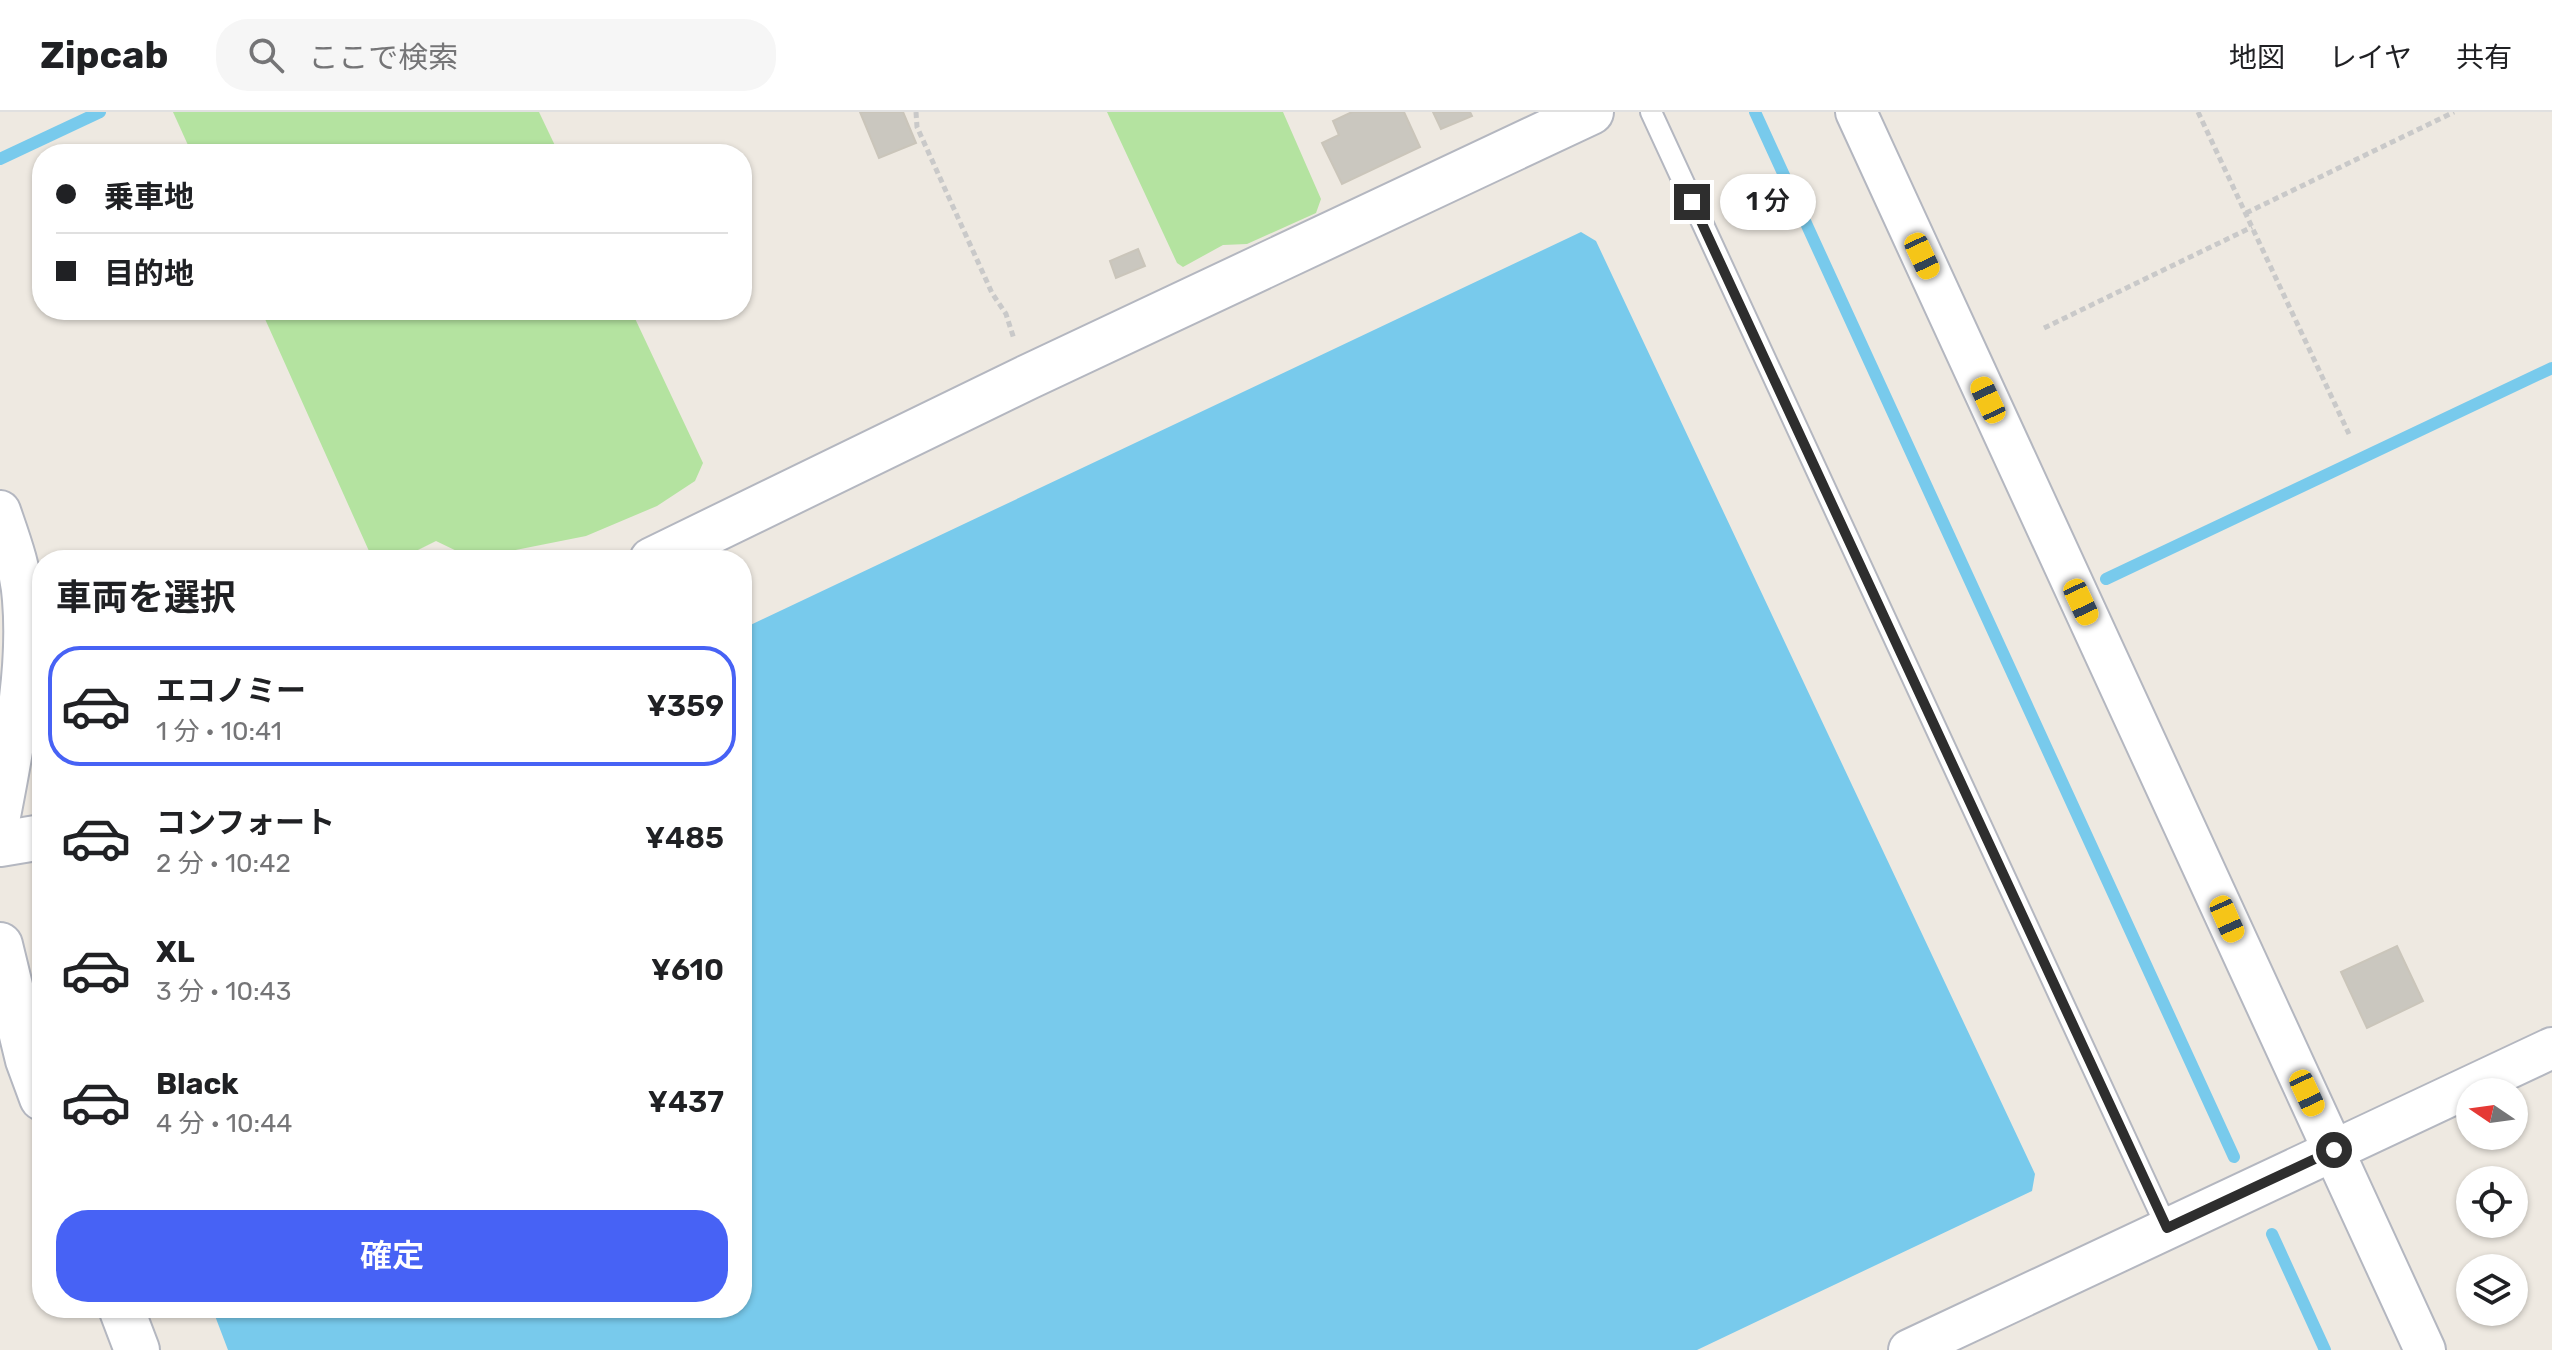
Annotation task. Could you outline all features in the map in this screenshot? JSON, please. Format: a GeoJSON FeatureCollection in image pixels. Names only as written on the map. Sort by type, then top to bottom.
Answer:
{"type":"FeatureCollection","features":[{"type":"Feature","properties":{"kind":"street"},"geometry":{"type":"LineString","coordinates":[[673,550],[1028,377],[1591,112]]}},
{"type":"Feature","properties":{"kind":"street"},"geometry":{"type":"LineString","coordinates":[[1856,112],[2425,1350]]}},
{"type":"Feature","properties":{"kind":"street"},"geometry":{"type":"LineString","coordinates":[[0,511],[17,562],[23,602],[19,689],[0,816]]}},
{"type":"Feature","properties":{"kind":"street"},"geometry":{"type":"LineString","coordinates":[[0,844],[32,839]]}},
{"type":"Feature","properties":{"kind":"street"},"geometry":{"type":"LineString","coordinates":[[0,945],[32,1071]]}},
{"type":"Feature","properties":{"kind":"street"},"geometry":{"type":"LineString","coordinates":[[1909,1350],[2552,1048]]}},
{"type":"Feature","properties":{"kind":"street"},"geometry":{"type":"LineString","coordinates":[[125,1318],[137,1350]]}},
{"type":"Feature","properties":{"kind":"lane"},"geometry":{"type":"LineString","coordinates":[[1651,112],[2167,1228]]}},
{"type":"Feature","properties":{"kind":"path"},"geometry":{"type":"LineString","coordinates":[[916,112],[917,127],[992,293],[1006,314],[1028,377]]}},
{"type":"Feature","properties":{"kind":"path"},"geometry":{"type":"LineString","coordinates":[[2198,112],[2349,434]]}},
{"type":"Feature","properties":{"kind":"path"},"geometry":{"type":"LineString","coordinates":[[2246,213],[2454,112]]}},
{"type":"Feature","properties":{"kind":"path"},"geometry":{"type":"LineString","coordinates":[[2044,328],[2252,227]]}},
{"type":"Feature","properties":{"kind":"green space"},"geometry":{"type":"Polygon","coordinates":[[[173,112],[539,112],[554,144],[187,144],[173,112]]]}},
{"type":"Feature","properties":{"kind":"green space"},"geometry":{"type":"Polygon","coordinates":[[[1107,112],[1283,112],[1321,199],[1316,213],[1247,244],[1223,245],[1183,267],[1177,263],[1107,112]]]}},
{"type":"Feature","properties":{"kind":"green space"},"geometry":{"type":"Polygon","coordinates":[[[265,320],[636,320],[703,463],[695,481],[657,506],[586,536],[515,550],[455,550],[436,541],[418,550],[369,550],[265,320]]]}},
{"type":"Feature","properties":{"kind":"water"},"geometry":{"type":"Polygon","coordinates":[[[1581,232],[1596,241],[2035,1174],[2032,1191],[1697,1350],[228,1350],[216,1318],[752,1318],[752,624],[1581,232]]]}},
{"type":"Feature","properties":{"kind":"building"},"geometry":{"type":"Polygon","coordinates":[[[860,112],[903,112],[916,143],[879,158],[860,112]]]}},
{"type":"Feature","properties":{"kind":"building"},"geometry":{"type":"Polygon","coordinates":[[[1352,112],[1404,112],[1420,147],[1342,184],[1322,143],[1339,135],[1333,121],[1352,112]]]}},
{"type":"Feature","properties":{"kind":"building"},"geometry":{"type":"Polygon","coordinates":[[[1433,112],[1470,112],[1472,116],[1441,129],[1433,112]]]}},
{"type":"Feature","properties":{"kind":"building"},"geometry":{"type":"Polygon","coordinates":[[[1138,249],[1145,266],[1116,278],[1110,261],[1138,249]]]}},
{"type":"Feature","properties":{"kind":"building"},"geometry":{"type":"Polygon","coordinates":[[[2397,946],[2423,1001],[2367,1028],[2341,972],[2397,946]]]}},
{"type":"Feature","properties":{"kind":"waterway"},"geometry":{"type":"LineString","coordinates":[[0,159],[100,112]]}},
{"type":"Feature","properties":{"kind":"waterway"},"geometry":{"type":"LineString","coordinates":[[1755,112],[2234,1157]]}},
{"type":"Feature","properties":{"kind":"waterway"},"geometry":{"type":"LineString","coordinates":[[2106,579],[2552,368]]}},
{"type":"Feature","properties":{"kind":"waterway"},"geometry":{"type":"LineString","coordinates":[[2272,1234],[2325,1350]]}},
{"type":"Feature","properties":{"kind":"route"},"geometry":{"type":"LineString","coordinates":[[1692,202],[2167,1228],[2334,1150]]}}]}
